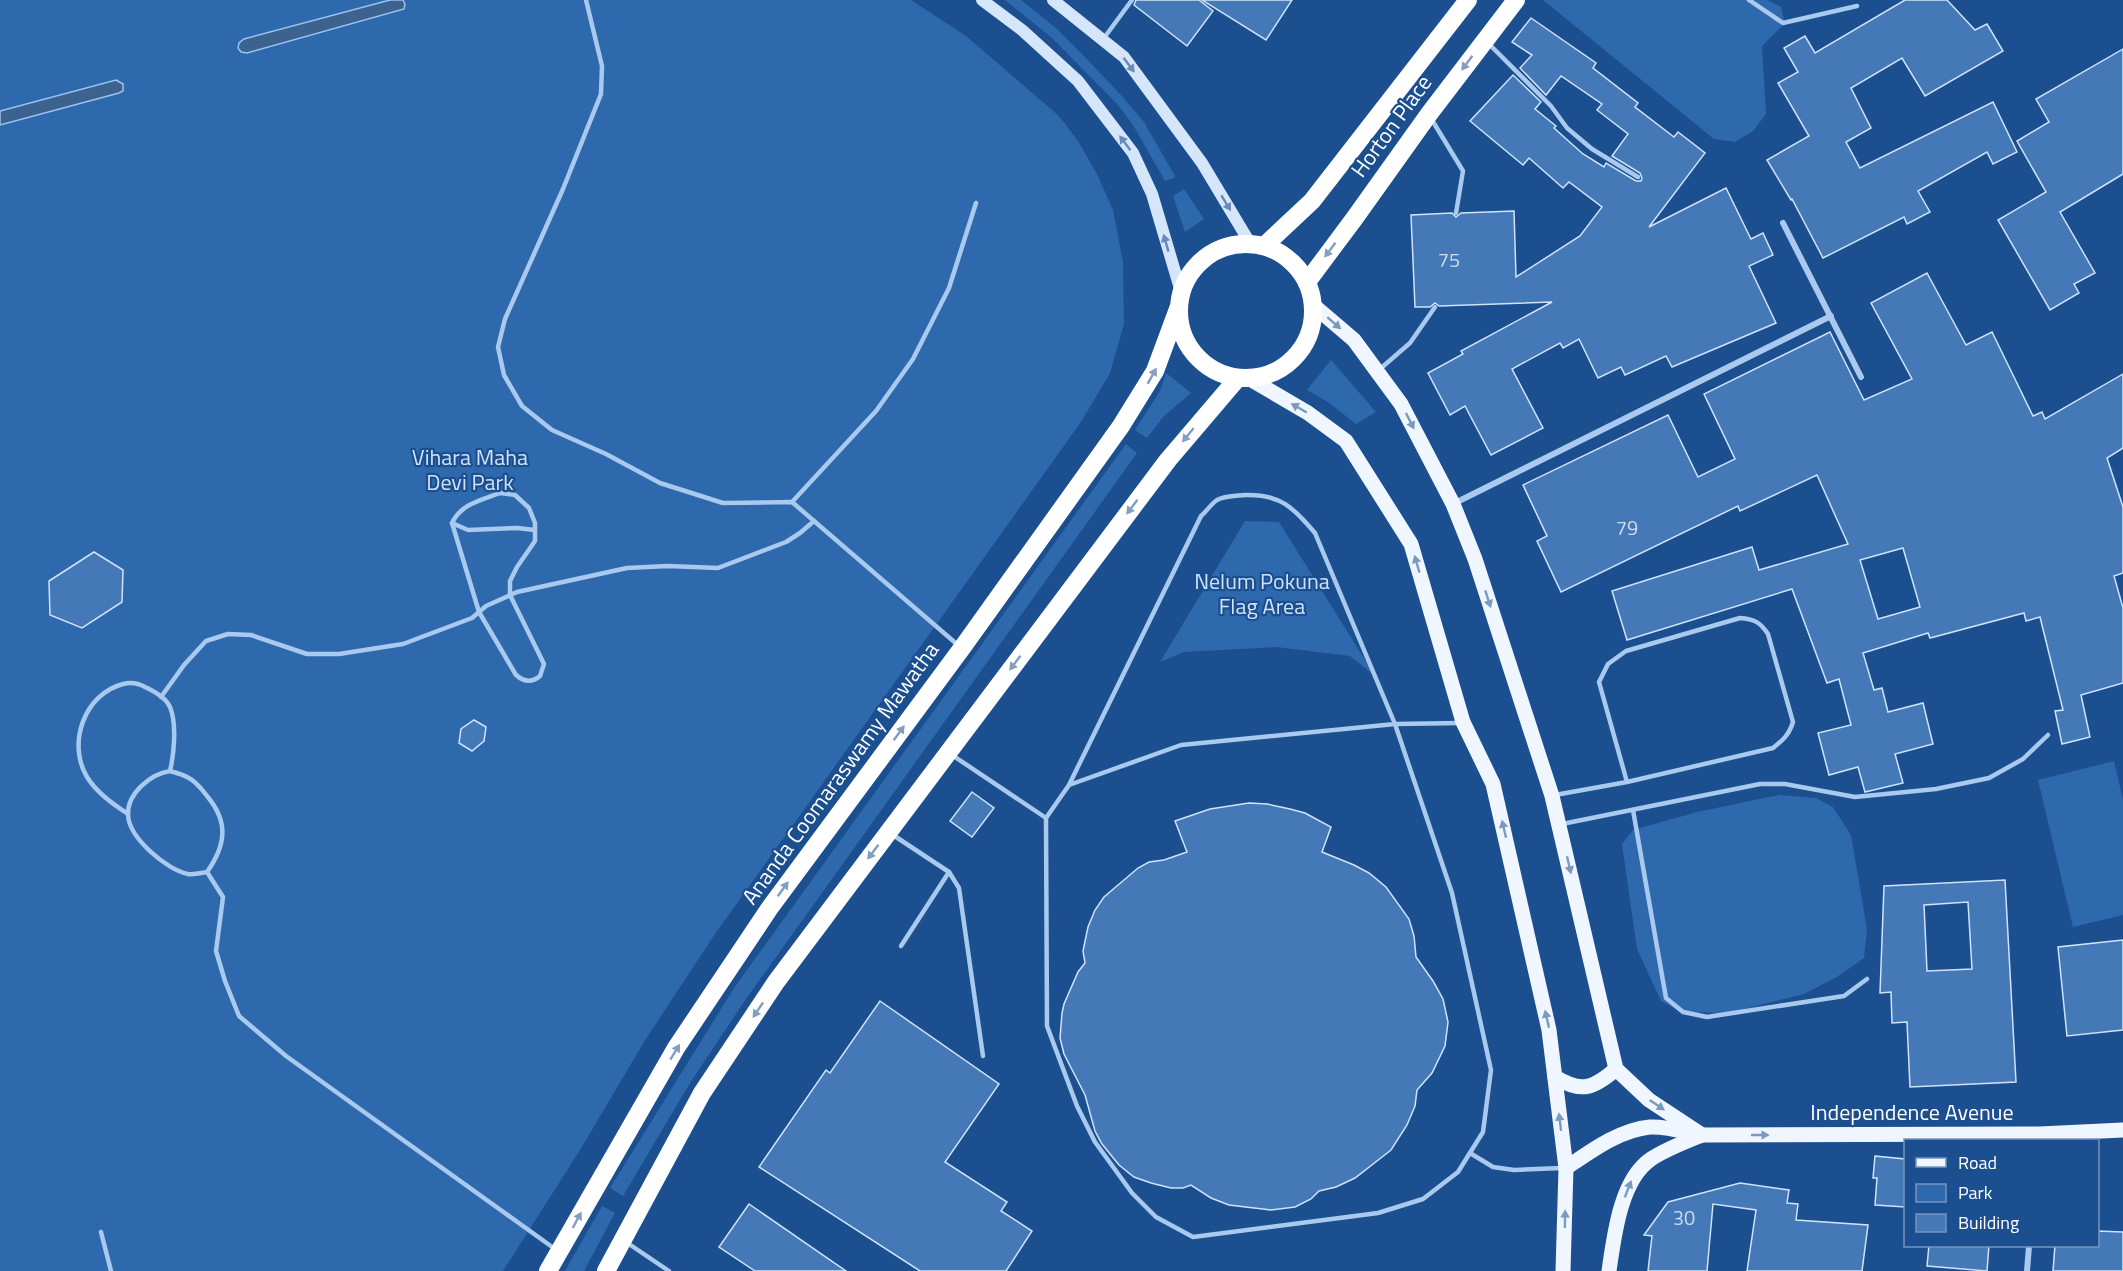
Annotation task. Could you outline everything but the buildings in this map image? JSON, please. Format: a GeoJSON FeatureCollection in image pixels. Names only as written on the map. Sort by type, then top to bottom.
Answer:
{"type":"FeatureCollection","features":[{"type":"Feature","properties":{"kind":"highway","name":"Horton Place"},"geometry":{"type":"LineString","coordinates":[[1257,245],[1319,193],[1468,0]]}},
{"type":"Feature","properties":{"kind":"highway","name":"Horton Place"},"geometry":{"type":"LineString","coordinates":[[1306,282],[1516,0]]}},
{"type":"Feature","properties":{"kind":"highway"},"geometry":{"type":"LineString","coordinates":[[1257,245],[1282,254],[1296,266],[1306,282],[1313,305],[1311,327],[1303,347],[1289,363],[1271,374],[1243,379],[1217,373],[1200,363],[1188,347],[1180,328],[1179,300],[1191,272],[1207,256],[1228,246],[1257,245]]}},
{"type":"Feature","properties":{"kind":"highway","name":"Ananda Coomaraswamy Mawatha"},"geometry":{"type":"LineString","coordinates":[[548,1271],[676,1048],[756,929],[1121,426],[1155,370],[1179,300]]}},
{"type":"Feature","properties":{"kind":"highway"},"geometry":{"type":"LineString","coordinates":[[606,1271],[702,1093],[776,982],[1168,460],[1243,379]]}},
{"type":"Feature","properties":{"kind":"main road"},"geometry":{"type":"LineString","coordinates":[[982,0],[1022,30],[1078,81],[1133,153],[1152,194],[1179,300]]}},
{"type":"Feature","properties":{"kind":"main road"},"geometry":{"type":"LineString","coordinates":[[1053,0],[1124,57],[1202,163],[1257,245]]}},
{"type":"Feature","properties":{"kind":"main road"},"geometry":{"type":"LineString","coordinates":[[1313,305],[1354,340],[1378,371],[1401,404],[1453,504],[1475,560],[1552,796],[1616,1069],[1649,1100],[1702,1135]]}},
{"type":"Feature","properties":{"kind":"main road"},"geometry":{"type":"LineString","coordinates":[[1243,379],[1308,413],[1346,441],[1411,544],[1463,722],[1493,784],[1549,1030],[1566,1168],[1563,1271]]}},
{"type":"Feature","properties":{"kind":"main road"},"geometry":{"type":"LineString","coordinates":[[1555,1077],[1570,1086],[1588,1087],[1604,1080],[1616,1069]]}},
{"type":"Feature","properties":{"kind":"main road","name":"Independence Avenue"},"geometry":{"type":"LineString","coordinates":[[1566,1168],[1612,1139],[1652,1127],[1702,1135],[2039,1137],[2123,1130]]}},
{"type":"Feature","properties":{"kind":"main road"},"geometry":{"type":"LineString","coordinates":[[1609,1271],[1619,1214],[1632,1180],[1650,1160],[1702,1135]]}},
{"type":"Feature","properties":{"kind":"street"},"geometry":{"type":"LineString","coordinates":[[1783,223],[1861,377]]}},
{"type":"Feature","properties":{"kind":"street"},"geometry":{"type":"LineString","coordinates":[[1453,504],[1831,316]]}},
{"type":"Feature","properties":{"kind":"street"},"geometry":{"type":"LineString","coordinates":[[2027,1271],[2029,1247]]}},
{"type":"Feature","properties":{"kind":"lane"},"geometry":{"type":"LineString","coordinates":[[586,0],[602,66],[601,94],[563,189],[505,319],[498,347],[504,375],[522,406],[552,430],[606,454],[660,483],[723,503],[792,502],[962,648]]}},
{"type":"Feature","properties":{"kind":"lane"},"geometry":{"type":"LineString","coordinates":[[1102,40],[1132,0]]}},
{"type":"Feature","properties":{"kind":"lane"},"geometry":{"type":"LineString","coordinates":[[1749,0],[1783,23],[1857,6]]}},
{"type":"Feature","properties":{"kind":"lane"},"geometry":{"type":"LineString","coordinates":[[1485,40],[1551,106],[1567,128],[1592,148],[1638,177]]}},
{"type":"Feature","properties":{"kind":"lane"},"geometry":{"type":"LineString","coordinates":[[1429,114],[1462,171],[1456,213]]}},
{"type":"Feature","properties":{"kind":"lane"},"geometry":{"type":"LineString","coordinates":[[792,502],[876,411],[913,359],[949,288],[976,204]]}},
{"type":"Feature","properties":{"kind":"lane"},"geometry":{"type":"LineString","coordinates":[[1378,371],[1410,343],[1435,307]]}},
{"type":"Feature","properties":{"kind":"lane"},"geometry":{"type":"LineString","coordinates":[[500,493],[515,495],[528,508],[536,530],[535,541],[510,581],[510,595],[544,664],[540,676],[536,679],[521,680],[516,675],[478,612],[452,523],[457,512],[474,502],[500,493]]}},
{"type":"Feature","properties":{"kind":"lane"},"geometry":{"type":"LineString","coordinates":[[1238,495],[1263,495],[1281,502],[1299,514],[1315,533],[1395,724],[1452,893],[1491,1070],[1483,1132],[1458,1172],[1423,1199],[1378,1213],[1193,1237],[1156,1217],[1132,1193],[1095,1142],[1077,1106],[1047,1026],[1046,818],[1069,785],[1201,516],[1218,500],[1238,495]]}},
{"type":"Feature","properties":{"kind":"lane"},"geometry":{"type":"LineString","coordinates":[[161,697],[184,665],[206,641],[228,634],[251,635],[307,654],[339,654],[403,644],[472,618],[486,606],[517,592],[627,568],[668,566],[718,568],[786,542],[814,521]]}},
{"type":"Feature","properties":{"kind":"lane"},"geometry":{"type":"LineString","coordinates":[[452,523],[468,530],[517,528],[536,530]]}},
{"type":"Feature","properties":{"kind":"lane"},"geometry":{"type":"LineString","coordinates":[[1552,796],[1627,782],[1773,748],[1790,733],[1793,722],[1768,634],[1761,623],[1740,618],[1626,651],[1608,664],[1599,682],[1627,782]]}},
{"type":"Feature","properties":{"kind":"lane"},"geometry":{"type":"LineString","coordinates":[[128,814],[133,797],[153,777],[170,771],[183,774],[194,780],[221,817],[223,832],[216,860],[207,872],[191,875],[164,864],[152,854],[139,837],[128,814],[96,789],[86,775],[78,741],[83,720],[93,704],[107,691],[123,684],[136,683],[161,697],[170,707],[173,728],[173,757],[170,771]]}},
{"type":"Feature","properties":{"kind":"lane"},"geometry":{"type":"LineString","coordinates":[[1069,785],[1180,745],[1395,724],[1463,722]]}},
{"type":"Feature","properties":{"kind":"lane"},"geometry":{"type":"LineString","coordinates":[[1559,825],[1760,784],[1785,784],[1855,797],[1936,789],[1989,778],[2023,759],[2048,735]]}},
{"type":"Feature","properties":{"kind":"lane"},"geometry":{"type":"LineString","coordinates":[[948,752],[1046,818]]}},
{"type":"Feature","properties":{"kind":"lane"},"geometry":{"type":"LineString","coordinates":[[1632,810],[1666,998],[1683,1012],[1707,1017],[1844,996],[1867,979]]}},
{"type":"Feature","properties":{"kind":"lane"},"geometry":{"type":"LineString","coordinates":[[888,832],[949,872],[959,888],[983,1056]]}},
{"type":"Feature","properties":{"kind":"lane"},"geometry":{"type":"LineString","coordinates":[[207,872],[223,897],[216,951],[239,1016],[286,1056],[560,1252]]}},
{"type":"Feature","properties":{"kind":"lane"},"geometry":{"type":"LineString","coordinates":[[901,946],[949,872]]}},
{"type":"Feature","properties":{"kind":"lane"},"geometry":{"type":"LineString","coordinates":[[1470,1153],[1493,1167],[1514,1170],[1566,1168]]}},
{"type":"Feature","properties":{"kind":"lane"},"geometry":{"type":"LineString","coordinates":[[101,1232],[111,1271]]}},
{"type":"Feature","properties":{"kind":"lane"},"geometry":{"type":"LineString","coordinates":[[623,1240],[669,1271]]}},
{"type":"Feature","properties":{"kind":"green space","name":"Vihara Maha Devi Park"},"geometry":{"type":"Polygon","coordinates":[[[0,0],[911,0],[966,36],[1059,116],[1078,141],[1097,174],[1113,210],[1123,262],[1124,324],[1110,373],[1081,422],[715,934],[644,1042],[580,1150],[503,1271],[0,1271],[0,0]]]}},
{"type":"Feature","properties":{"kind":"green space"},"geometry":{"type":"Polygon","coordinates":[[[1005,0],[1021,0],[1057,29],[1122,96],[1144,122],[1175,176],[1174,178],[1165,181],[1133,125],[1118,105],[1052,38],[1005,0]]]}},
{"type":"Feature","properties":{"kind":"green space"},"geometry":{"type":"Polygon","coordinates":[[[1543,0],[1767,0],[1781,7],[1785,23],[1762,46],[1766,114],[1753,131],[1735,142],[1714,139],[1543,0]]]}},
{"type":"Feature","properties":{"kind":"green space"},"geometry":{"type":"Polygon","coordinates":[[[1184,189],[1204,219],[1185,232],[1173,196],[1184,189]]]}},
{"type":"Feature","properties":{"kind":"green space"},"geometry":{"type":"Polygon","coordinates":[[[1331,360],[1376,412],[1356,424],[1328,402],[1307,390],[1331,360]]]}},
{"type":"Feature","properties":{"kind":"green space"},"geometry":{"type":"Polygon","coordinates":[[[1166,373],[1191,393],[1164,416],[1147,438],[1135,430],[1160,391],[1166,373]]]}},
{"type":"Feature","properties":{"kind":"green space"},"geometry":{"type":"Polygon","coordinates":[[[1126,444],[1137,453],[746,999],[690,1083],[623,1196],[610,1188],[734,988],[1126,444]]]}},
{"type":"Feature","properties":{"kind":"green space","name":"Nelum Pokuna Flag Area"},"geometry":{"type":"Polygon","coordinates":[[[1245,521],[1279,522],[1375,676],[1350,656],[1276,647],[1184,652],[1160,662],[1245,521]]]}},
{"type":"Feature","properties":{"kind":"green space"},"geometry":{"type":"Polygon","coordinates":[[[2114,761],[2123,800],[2123,915],[2073,927],[2038,780],[2114,761]]]}},
{"type":"Feature","properties":{"kind":"green space"},"geometry":{"type":"Polygon","coordinates":[[[1779,795],[1816,798],[1833,807],[1851,835],[1867,929],[1864,958],[1837,977],[1804,994],[1728,1013],[1681,1012],[1661,1001],[1637,949],[1622,844],[1633,830],[1697,812],[1779,795]]]}},
{"type":"Feature","properties":{"kind":"green space"},"geometry":{"type":"Polygon","coordinates":[[[602,1206],[615,1213],[584,1271],[565,1271],[602,1206]]]}},
{"type":"Feature","properties":{"kind":"shaded area"},"geometry":{"type":"Polygon","coordinates":[[[390,0],[403,0],[404,9],[247,53],[241,52],[238,48],[239,43],[244,39],[390,0]]]}},
{"type":"Feature","properties":{"kind":"shaded area"},"geometry":{"type":"Polygon","coordinates":[[[116,80],[123,84],[123,91],[119,93],[0,125],[0,111],[116,80]]]}}]}
